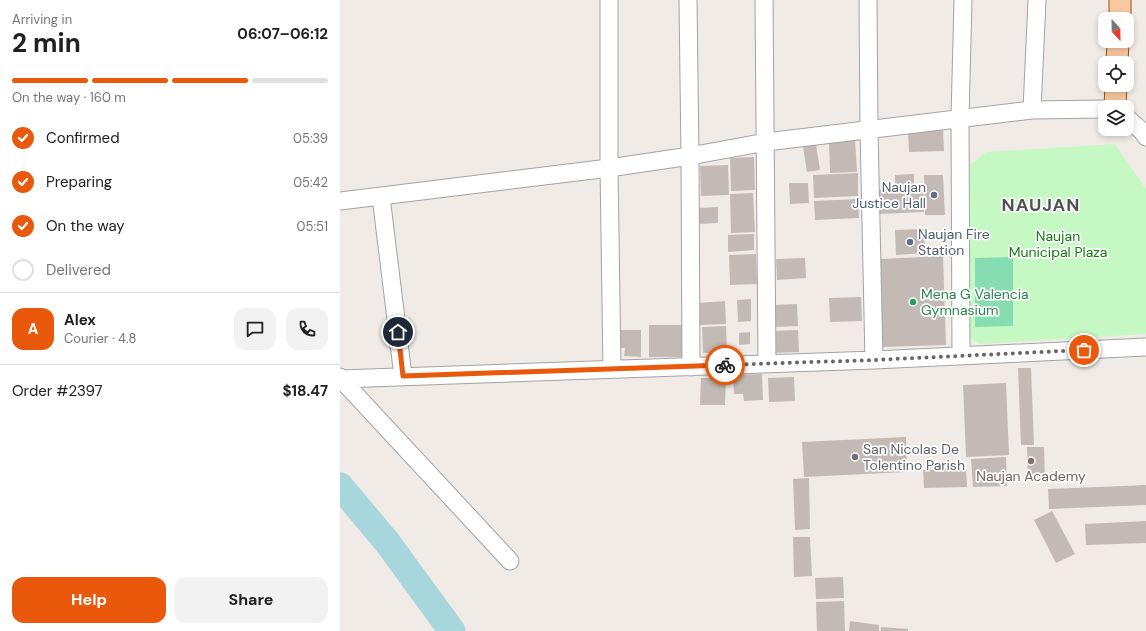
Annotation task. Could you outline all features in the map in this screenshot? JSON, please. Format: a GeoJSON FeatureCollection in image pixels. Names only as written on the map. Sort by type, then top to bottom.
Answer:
{"type":"FeatureCollection","features":[{"type":"Feature","properties":{"kind":"main road"},"geometry":{"type":"LineString","coordinates":[[1120,0],[1120,12]]}},
{"type":"Feature","properties":{"kind":"street"},"geometry":{"type":"LineString","coordinates":[[609,0],[609,168],[612,369]]}},
{"type":"Feature","properties":{"kind":"street"},"geometry":{"type":"LineString","coordinates":[[688,0],[691,366]]}},
{"type":"Feature","properties":{"kind":"street"},"geometry":{"type":"LineString","coordinates":[[764,0],[767,364]]}},
{"type":"Feature","properties":{"kind":"street"},"geometry":{"type":"LineString","coordinates":[[868,0],[874,360]]}},
{"type":"Feature","properties":{"kind":"street"},"geometry":{"type":"LineString","coordinates":[[961,356],[960,118],[963,0]]}},
{"type":"Feature","properties":{"kind":"street"},"geometry":{"type":"LineString","coordinates":[[1032,110],[1037,0]]}},
{"type":"Feature","properties":{"kind":"street"},"geometry":{"type":"LineString","coordinates":[[340,201],[609,168],[690,156],[766,142],[960,118],[1032,110],[1098,109]]}},
{"type":"Feature","properties":{"kind":"street"},"geometry":{"type":"LineString","coordinates":[[1134,124],[1146,137]]}},
{"type":"Feature","properties":{"kind":"street"},"geometry":{"type":"LineString","coordinates":[[382,197],[403,376]]}},
{"type":"Feature","properties":{"kind":"street"},"geometry":{"type":"LineString","coordinates":[[341,378],[874,360],[1146,346]]}},
{"type":"Feature","properties":{"kind":"street"},"geometry":{"type":"LineString","coordinates":[[341,378],[510,561]]}},
{"type":"Feature","properties":{"kind":"green space","name":"Naujan Municipal Plaza"},"geometry":{"type":"Polygon","coordinates":[[[1115,144],[1146,189],[1146,334],[980,344],[970,338],[970,165],[986,152],[1115,144]]]}},
{"type":"Feature","properties":{"kind":"green space"},"geometry":{"type":"Polygon","coordinates":[[[1013,257],[1013,326],[975,327],[975,258],[1013,257]]]}},
{"type":"Feature","properties":{"kind":"building"},"geometry":{"type":"Polygon","coordinates":[[[943,130],[944,151],[909,152],[908,132],[943,130]]]}},
{"type":"Feature","properties":{"kind":"building"},"geometry":{"type":"Polygon","coordinates":[[[855,139],[857,172],[830,173],[829,140],[855,139]]]}},
{"type":"Feature","properties":{"kind":"building"},"geometry":{"type":"Polygon","coordinates":[[[816,144],[820,170],[807,172],[803,146],[816,144]]]}},
{"type":"Feature","properties":{"kind":"building"},"geometry":{"type":"Polygon","coordinates":[[[754,157],[755,190],[731,191],[730,158],[754,157]]]}},
{"type":"Feature","properties":{"kind":"building"},"geometry":{"type":"Polygon","coordinates":[[[728,165],[729,195],[701,196],[700,166],[728,165]]]}},
{"type":"Feature","properties":{"kind":"building"},"geometry":{"type":"Polygon","coordinates":[[[858,173],[858,196],[814,198],[813,175],[858,173]]]}},
{"type":"Feature","properties":{"kind":"building"},"geometry":{"type":"Polygon","coordinates":[[[914,174],[914,185],[895,186],[895,175],[914,174]]]}},
{"type":"Feature","properties":{"kind":"building","name":"Naujan Justice Hall"},"geometry":{"type":"Polygon","coordinates":[[[924,175],[943,175],[945,215],[925,215],[924,175]]]}},
{"type":"Feature","properties":{"kind":"building"},"geometry":{"type":"Polygon","coordinates":[[[789,183],[808,183],[809,203],[790,204],[789,183]]]}},
{"type":"Feature","properties":{"kind":"building"},"geometry":{"type":"Polygon","coordinates":[[[923,188],[924,212],[880,214],[879,190],[923,188]]]}},
{"type":"Feature","properties":{"kind":"building"},"geometry":{"type":"Polygon","coordinates":[[[753,193],[755,232],[731,233],[730,194],[753,193]]]}},
{"type":"Feature","properties":{"kind":"building"},"geometry":{"type":"Polygon","coordinates":[[[858,199],[859,218],[815,220],[814,201],[858,199]]]}},
{"type":"Feature","properties":{"kind":"building"},"geometry":{"type":"Polygon","coordinates":[[[718,207],[718,223],[699,224],[698,208],[718,207]]]}},
{"type":"Feature","properties":{"kind":"building","name":"Naujan Fire Station"},"geometry":{"type":"Polygon","coordinates":[[[924,229],[925,253],[896,255],[895,230],[924,229]]]}},
{"type":"Feature","properties":{"kind":"building"},"geometry":{"type":"Polygon","coordinates":[[[754,234],[754,250],[728,252],[728,235],[754,234]]]}},
{"type":"Feature","properties":{"kind":"building"},"geometry":{"type":"Polygon","coordinates":[[[756,254],[757,284],[730,285],[729,255],[756,254]]]}},
{"type":"Feature","properties":{"kind":"building","name":"Mena G Valencia Gymnasium"},"geometry":{"type":"Polygon","coordinates":[[[943,256],[946,345],[883,347],[880,259],[943,256]]]}},
{"type":"Feature","properties":{"kind":"building"},"geometry":{"type":"Polygon","coordinates":[[[805,258],[806,278],[777,280],[776,259],[805,258]]]}},
{"type":"Feature","properties":{"kind":"building"},"geometry":{"type":"Polygon","coordinates":[[[861,297],[862,321],[830,322],[829,298],[861,297]]]}},
{"type":"Feature","properties":{"kind":"building"},"geometry":{"type":"Polygon","coordinates":[[[751,299],[751,321],[738,322],[737,300],[751,299]]]}},
{"type":"Feature","properties":{"kind":"building"},"geometry":{"type":"Polygon","coordinates":[[[725,301],[726,324],[699,325],[698,303],[725,301]]]}},
{"type":"Feature","properties":{"kind":"building"},"geometry":{"type":"Polygon","coordinates":[[[797,304],[798,326],[776,327],[775,305],[797,304]]]}},
{"type":"Feature","properties":{"kind":"building"},"geometry":{"type":"Polygon","coordinates":[[[649,325],[682,325],[683,357],[649,357],[649,325]]]}},
{"type":"Feature","properties":{"kind":"building"},"geometry":{"type":"Polygon","coordinates":[[[726,326],[727,352],[703,353],[702,327],[726,326]]]}},
{"type":"Feature","properties":{"kind":"building"},"geometry":{"type":"Polygon","coordinates":[[[620,330],[641,330],[641,357],[624,356],[625,348],[619,348],[620,330]]]}},
{"type":"Feature","properties":{"kind":"building"},"geometry":{"type":"Polygon","coordinates":[[[798,330],[799,352],[772,353],[771,331],[798,330]]]}},
{"type":"Feature","properties":{"kind":"building"},"geometry":{"type":"Polygon","coordinates":[[[750,332],[750,344],[739,345],[739,333],[750,332]]]}},
{"type":"Feature","properties":{"kind":"building"},"geometry":{"type":"Polygon","coordinates":[[[1018,368],[1031,368],[1034,445],[1021,445],[1018,368]]]}},
{"type":"Feature","properties":{"kind":"building"},"geometry":{"type":"Polygon","coordinates":[[[762,374],[763,400],[744,401],[743,394],[734,394],[733,375],[762,374]]]}},
{"type":"Feature","properties":{"kind":"building"},"geometry":{"type":"Polygon","coordinates":[[[794,377],[795,401],[769,402],[768,378],[794,377]]]}},
{"type":"Feature","properties":{"kind":"building"},"geometry":{"type":"Polygon","coordinates":[[[701,378],[726,378],[725,405],[700,405],[701,378]]]}},
{"type":"Feature","properties":{"kind":"building"},"geometry":{"type":"Polygon","coordinates":[[[1006,383],[1009,455],[966,457],[963,385],[1006,383]]]}},
{"type":"Feature","properties":{"kind":"building","name":"San Nicolas De Tolentino Parish"},"geometry":{"type":"Polygon","coordinates":[[[906,437],[907,472],[804,477],[802,442],[906,437]]]}},
{"type":"Feature","properties":{"kind":"building"},"geometry":{"type":"Polygon","coordinates":[[[1027,447],[1044,447],[1045,480],[1028,481],[1027,447]]]}},
{"type":"Feature","properties":{"kind":"building"},"geometry":{"type":"Polygon","coordinates":[[[1006,457],[1007,486],[973,487],[971,459],[1006,457]]]}},
{"type":"Feature","properties":{"kind":"building"},"geometry":{"type":"Polygon","coordinates":[[[966,468],[967,487],[924,488],[923,470],[966,468]]]}},
{"type":"Feature","properties":{"kind":"building"},"geometry":{"type":"Polygon","coordinates":[[[809,478],[810,529],[795,530],[793,479],[809,478]]]}},
{"type":"Feature","properties":{"kind":"building"},"geometry":{"type":"Polygon","coordinates":[[[1146,485],[1146,505],[1049,509],[1048,489],[1146,485]]]}},
{"type":"Feature","properties":{"kind":"building"},"geometry":{"type":"Polygon","coordinates":[[[1052,511],[1075,554],[1056,563],[1034,520],[1052,511]]]}},
{"type":"Feature","properties":{"kind":"building"},"geometry":{"type":"Polygon","coordinates":[[[1146,521],[1146,543],[1086,545],[1085,524],[1146,521]]]}},
{"type":"Feature","properties":{"kind":"building"},"geometry":{"type":"Polygon","coordinates":[[[793,537],[810,537],[812,576],[794,577],[793,537]]]}},
{"type":"Feature","properties":{"kind":"building"},"geometry":{"type":"Polygon","coordinates":[[[843,577],[844,598],[816,599],[815,578],[843,577]]]}},
{"type":"Feature","properties":{"kind":"building"},"geometry":{"type":"Polygon","coordinates":[[[844,601],[845,631],[817,631],[816,602],[844,601]]]}},
{"type":"Feature","properties":{"kind":"building"},"geometry":{"type":"Polygon","coordinates":[[[850,621],[879,625],[879,631],[849,631],[850,621]]]}},
{"type":"Feature","properties":{"kind":"building"},"geometry":{"type":"Polygon","coordinates":[[[881,627],[908,629],[908,631],[881,631],[881,627]]]}},
{"type":"Feature","properties":{"kind":"waterway"},"geometry":{"type":"LineString","coordinates":[[340,486],[387,542],[452,631]]}},
{"type":"Feature","properties":{"kind":"way so far"},"geometry":{"type":"LineString","coordinates":[[725,365],[874,360],[1084,350]]}},
{"type":"Feature","properties":{"kind":"place","name":"Naujan Justice Hall"},"geometry":{"type":"Point","coordinates":[934,195]}},
{"type":"Feature","properties":{"kind":"place","name":"Naujan Fire Station"},"geometry":{"type":"Point","coordinates":[910,242]}},
{"type":"Feature","properties":{"kind":"place","name":"Mena G Valencia Gymnasium"},"geometry":{"type":"Point","coordinates":[913,302]}},
{"type":"Feature","properties":{"kind":"place","name":"San Nicolas De Tolentino Parish"},"geometry":{"type":"Point","coordinates":[855,457]}},
{"type":"Feature","properties":{"kind":"place","name":"Naujan Academy"},"geometry":{"type":"Point","coordinates":[1031,461]}},
{"type":"Feature","properties":{"kind":"district","name":"NAUJAN"},"geometry":{"type":"Point","coordinates":[1041,205]}},
{"type":"Feature","properties":{"kind":"route"},"geometry":{"type":"LineString","coordinates":[[398,332],[403,376],[725,365]]}}]}
